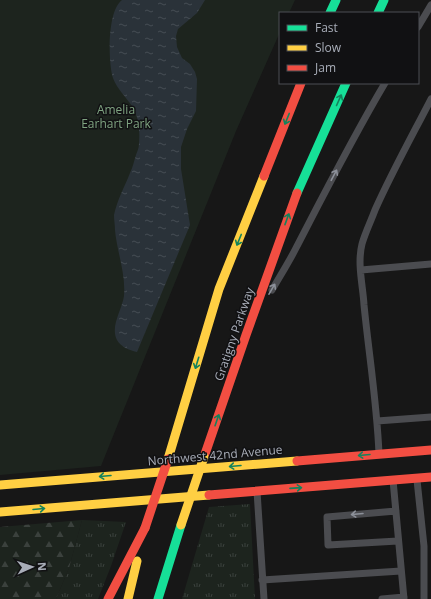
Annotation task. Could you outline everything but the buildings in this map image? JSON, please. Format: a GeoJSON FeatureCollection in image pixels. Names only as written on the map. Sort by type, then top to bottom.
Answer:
{"type":"FeatureCollection","features":[{"type":"Feature","properties":{"kind":"main road"},"geometry":{"type":"LineString","coordinates":[[330,12],[336,0]]}},
{"type":"Feature","properties":{"kind":"main road"},"geometry":{"type":"LineString","coordinates":[[378,12],[384,0]]}},
{"type":"Feature","properties":{"kind":"main road"},"geometry":{"type":"LineString","coordinates":[[128,599],[145,528],[168,459],[219,289],[301,84]]}},
{"type":"Feature","properties":{"kind":"main road","name":"Gratigny Parkway"},"geometry":{"type":"LineString","coordinates":[[158,599],[204,457],[295,197],[346,84]]}},
{"type":"Feature","properties":{"kind":"main road","name":"Northwest 42nd Avenue"},"geometry":{"type":"LineString","coordinates":[[0,484],[379,454],[390,456],[431,450]]}},
{"type":"Feature","properties":{"kind":"main road"},"geometry":{"type":"LineString","coordinates":[[0,512],[257,491],[392,477],[431,477]]}},
{"type":"Feature","properties":{"kind":"main road"},"geometry":{"type":"LineString","coordinates":[[170,592],[181,525]]}},
{"type":"Feature","properties":{"kind":"main road"},"geometry":{"type":"LineString","coordinates":[[108,599],[145,528]]}},
{"type":"Feature","properties":{"kind":"lane"},"geometry":{"type":"LineString","coordinates":[[419,25],[431,5]]}},
{"type":"Feature","properties":{"kind":"lane"},"geometry":{"type":"LineString","coordinates":[[246,335],[296,249],[368,110],[383,84]]}},
{"type":"Feature","properties":{"kind":"lane"},"geometry":{"type":"LineString","coordinates":[[379,454],[360,253],[365,234],[379,202],[431,98]]}},
{"type":"Feature","properties":{"kind":"lane"},"geometry":{"type":"LineString","coordinates":[[361,270],[431,264]]}},
{"type":"Feature","properties":{"kind":"lane"},"geometry":{"type":"LineString","coordinates":[[377,422],[431,417]]}},
{"type":"Feature","properties":{"kind":"lane"},"geometry":{"type":"LineString","coordinates":[[382,599],[404,598],[392,477]]}},
{"type":"Feature","properties":{"kind":"lane"},"geometry":{"type":"LineString","coordinates":[[417,478],[427,546],[424,599]]}},
{"type":"Feature","properties":{"kind":"lane"},"geometry":{"type":"LineString","coordinates":[[257,491],[264,599]]}},
{"type":"Feature","properties":{"kind":"lane"},"geometry":{"type":"LineString","coordinates":[[396,511],[327,517],[328,545],[398,541]]}},
{"type":"Feature","properties":{"kind":"lane"},"geometry":{"type":"LineString","coordinates":[[262,580],[402,571]]}},
{"type":"Feature","properties":{"kind":"green space","name":"Amelia Earhart Park"},"geometry":{"type":"Polygon","coordinates":[[[0,0],[295,0],[289,12],[279,12],[279,34],[236,131],[101,466],[0,475],[0,0]]]}},
{"type":"Feature","properties":{"kind":"green space"},"geometry":{"type":"Polygon","coordinates":[[[250,504],[255,599],[182,599],[209,507],[250,504]]]}},
{"type":"Feature","properties":{"kind":"green space"},"geometry":{"type":"Polygon","coordinates":[[[82,520],[126,522],[98,599],[56,599],[69,568],[82,520]]]}},
{"type":"Feature","properties":{"kind":"green space"},"geometry":{"type":"Polygon","coordinates":[[[82,520],[69,568],[56,599],[0,599],[0,527],[82,520]]]}},
{"type":"Feature","properties":{"kind":"water"},"geometry":{"type":"Polygon","coordinates":[[[122,0],[205,0],[197,13],[178,29],[176,36],[177,47],[182,58],[190,64],[197,79],[196,111],[187,129],[181,147],[181,169],[190,225],[137,352],[121,345],[115,335],[117,318],[124,296],[124,280],[116,238],[114,215],[139,147],[139,129],[136,115],[132,106],[117,86],[111,71],[111,25],[117,6],[122,0]]]}},
{"type":"Feature","properties":{"kind":"traffic: fast"},"geometry":{"type":"LineString","coordinates":[[330,12],[336,0]]}},
{"type":"Feature","properties":{"kind":"traffic: fast"},"geometry":{"type":"LineString","coordinates":[[378,12],[384,0]]}},
{"type":"Feature","properties":{"kind":"traffic: fast"},"geometry":{"type":"LineString","coordinates":[[297,193],[346,84]]}},
{"type":"Feature","properties":{"kind":"traffic: fast"},"geometry":{"type":"LineString","coordinates":[[158,599],[181,525]]}},
{"type":"Feature","properties":{"kind":"traffic: slow"},"geometry":{"type":"LineString","coordinates":[[168,459],[219,289],[264,176]]}},
{"type":"Feature","properties":{"kind":"traffic: slow"},"geometry":{"type":"LineString","coordinates":[[181,525],[204,457]]}},
{"type":"Feature","properties":{"kind":"traffic: slow"},"geometry":{"type":"LineString","coordinates":[[0,485],[297,461]]}},
{"type":"Feature","properties":{"kind":"traffic: slow"},"geometry":{"type":"LineString","coordinates":[[0,512],[209,495]]}},
{"type":"Feature","properties":{"kind":"traffic: slow"},"geometry":{"type":"LineString","coordinates":[[128,599],[137,561]]}},
{"type":"Feature","properties":{"kind":"traffic: jam"},"geometry":{"type":"LineString","coordinates":[[264,176],[301,84]]}},
{"type":"Feature","properties":{"kind":"traffic: jam"},"geometry":{"type":"LineString","coordinates":[[204,457],[297,193]]}},
{"type":"Feature","properties":{"kind":"traffic: jam"},"geometry":{"type":"LineString","coordinates":[[297,461],[431,450]]}},
{"type":"Feature","properties":{"kind":"traffic: jam"},"geometry":{"type":"LineString","coordinates":[[145,528],[168,459]]}},
{"type":"Feature","properties":{"kind":"traffic: jam"},"geometry":{"type":"LineString","coordinates":[[209,495],[431,477]]}},
{"type":"Feature","properties":{"kind":"traffic: jam"},"geometry":{"type":"LineString","coordinates":[[108,599],[145,528]]}}]}
